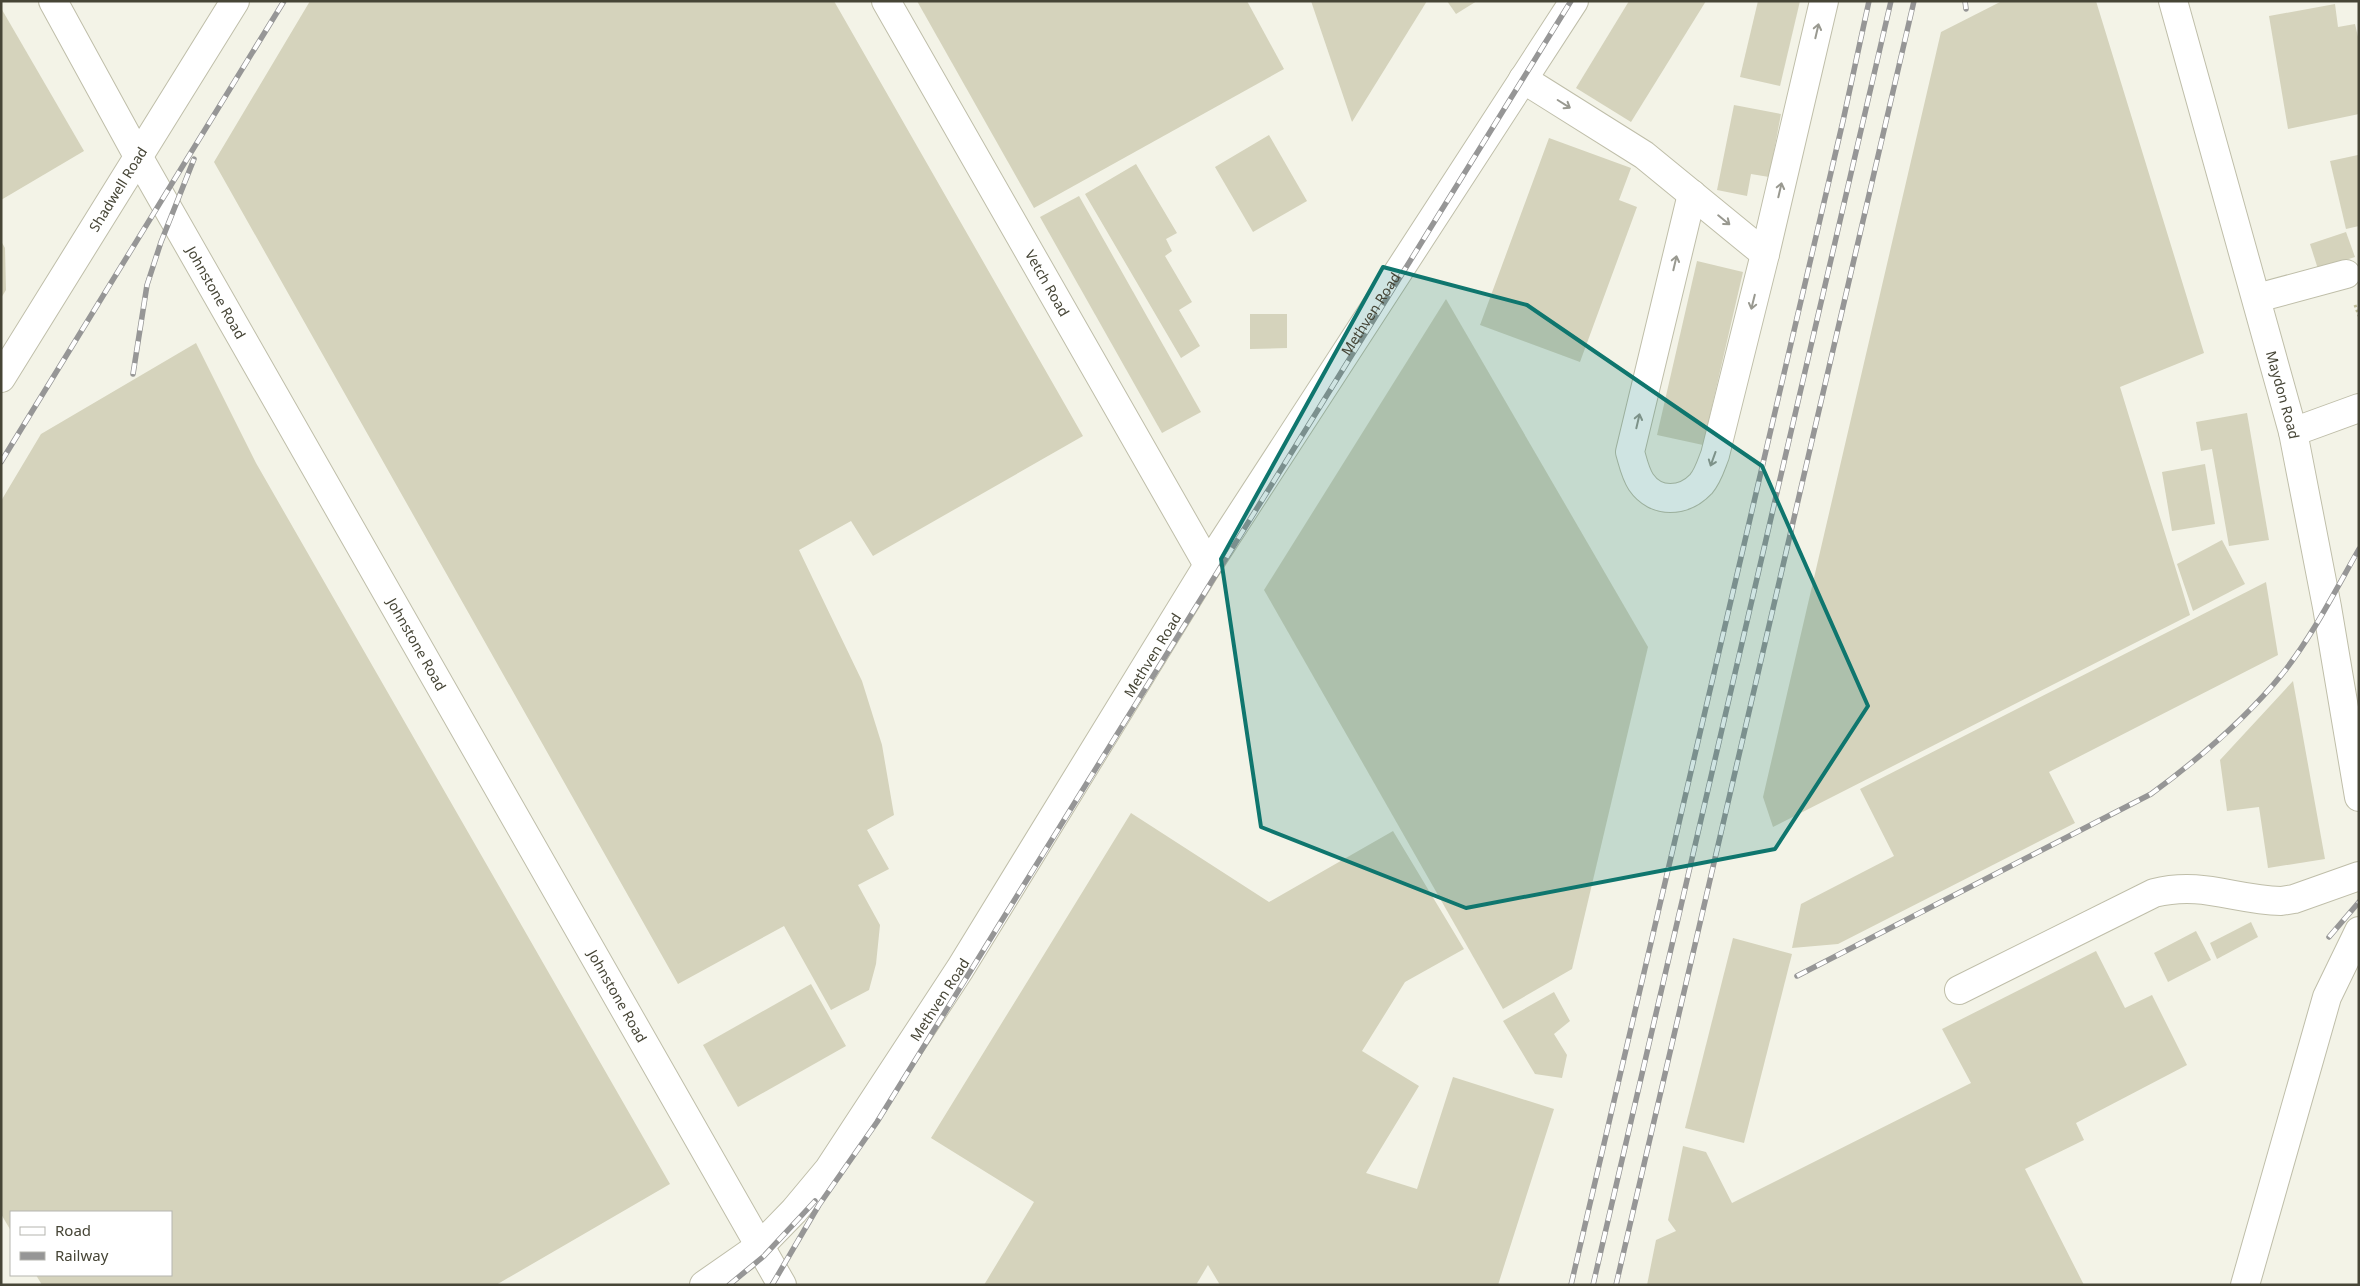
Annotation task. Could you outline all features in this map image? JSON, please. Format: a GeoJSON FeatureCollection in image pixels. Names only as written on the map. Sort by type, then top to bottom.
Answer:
{"type":"FeatureCollection","features":[{"type":"Feature","properties":{"kind":"street","name":"Johnstone Road"},"geometry":{"type":"LineString","coordinates":[[53,1],[139,158],[782,1285]]}},
{"type":"Feature","properties":{"kind":"street","name":"Shadwell Road"},"geometry":{"type":"LineString","coordinates":[[1,378],[235,1]]}},
{"type":"Feature","properties":{"kind":"street","name":"Vetch Road"},"geometry":{"type":"LineString","coordinates":[[886,1],[1208,566]]}},
{"type":"Feature","properties":{"kind":"street","name":"Methven Road"},"geometry":{"type":"LineString","coordinates":[[704,1285],[760,1246],[794,1211],[829,1169],[960,969],[1208,566],[1574,1]]}},
{"type":"Feature","properties":{"kind":"street"},"geometry":{"type":"LineString","coordinates":[[1692,194],[1630,452],[1636,473],[1642,484],[1662,498],[1674,499],[1689,495],[1702,483],[1715,455],[1765,254],[1824,1]]}},
{"type":"Feature","properties":{"kind":"street","name":"Maydon Road"},"geometry":{"type":"LineString","coordinates":[[2173,1],[2293,432],[2327,607],[2359,797]]}},
{"type":"Feature","properties":{"kind":"street"},"geometry":{"type":"LineString","coordinates":[[1523,79],[1623,141],[1765,254]]}},
{"type":"Feature","properties":{"kind":"street"},"geometry":{"type":"LineString","coordinates":[[2257,298],[2346,274]]}},
{"type":"Feature","properties":{"kind":"street"},"geometry":{"type":"LineString","coordinates":[[2293,432],[2359,408]]}},
{"type":"Feature","properties":{"kind":"street"},"geometry":{"type":"LineString","coordinates":[[1959,990],[2154,893],[2172,889],[2194,888],[2281,901],[2294,899],[2359,876]]}},
{"type":"Feature","properties":{"kind":"street"},"geometry":{"type":"LineString","coordinates":[[2245,1285],[2327,997],[2359,931]]}},
{"type":"Feature","properties":{"kind":"highlighted area"},"geometry":{"type":"Polygon","coordinates":[[[1383,267],[1527,305],[1762,466],[1868,706],[1775,849],[1466,908],[1261,827],[1221,559],[1383,267]]]}},
{"type":"Feature","properties":{"kind":"building"},"geometry":{"type":"Polygon","coordinates":[[[310,1],[834,1],[1083,436],[873,556],[851,521],[799,550],[862,681],[882,745],[894,815],[867,830],[889,869],[858,885],[880,925],[876,964],[869,990],[831,1010],[784,926],[678,984],[214,162],[310,1]]]}},
{"type":"Feature","properties":{"kind":"building"},"geometry":{"type":"Polygon","coordinates":[[[917,1],[1247,1],[1284,69],[1034,208],[917,1]]]}},
{"type":"Feature","properties":{"kind":"building"},"geometry":{"type":"Polygon","coordinates":[[[1311,1],[1427,1],[1352,122],[1311,1]]]}},
{"type":"Feature","properties":{"kind":"building"},"geometry":{"type":"Polygon","coordinates":[[[1447,1],[1477,1],[1456,14],[1447,1]]]}},
{"type":"Feature","properties":{"kind":"building"},"geometry":{"type":"Polygon","coordinates":[[[1629,1],[1706,1],[1631,122],[1576,88],[1629,1]]]}},
{"type":"Feature","properties":{"kind":"building"},"geometry":{"type":"Polygon","coordinates":[[[1758,1],[1800,1],[1780,86],[1740,77],[1758,1]]]}},
{"type":"Feature","properties":{"kind":"building"},"geometry":{"type":"Polygon","coordinates":[[[2002,1],[2096,1],[2204,353],[2120,387],[2190,615],[1773,827],[1763,797],[1941,32],[2002,1]]]}},
{"type":"Feature","properties":{"kind":"building"},"geometry":{"type":"Polygon","coordinates":[[[2335,4],[2338,27],[2355,24],[2359,41],[2359,114],[2288,129],[2269,16],[2335,4]]]}},
{"type":"Feature","properties":{"kind":"building"},"geometry":{"type":"Polygon","coordinates":[[[1,8],[84,151],[1,200],[1,8]]]}},
{"type":"Feature","properties":{"kind":"building"},"geometry":{"type":"Polygon","coordinates":[[[1734,105],[1781,114],[1769,177],[1751,174],[1747,196],[1717,190],[1734,105]]]}},
{"type":"Feature","properties":{"kind":"building"},"geometry":{"type":"Polygon","coordinates":[[[1269,135],[1307,201],[1253,232],[1215,167],[1269,135]]]}},
{"type":"Feature","properties":{"kind":"building"},"geometry":{"type":"Polygon","coordinates":[[[1549,138],[1631,168],[1619,200],[1637,207],[1580,362],[1480,325],[1549,138]]]}},
{"type":"Feature","properties":{"kind":"building"},"geometry":{"type":"Polygon","coordinates":[[[2358,155],[2359,226],[2346,229],[2330,161],[2358,155]]]}},
{"type":"Feature","properties":{"kind":"building"},"geometry":{"type":"Polygon","coordinates":[[[1136,164],[1177,233],[1166,239],[1172,251],[1165,256],[1192,302],[1179,310],[1200,346],[1181,358],[1085,194],[1136,164]]]}},
{"type":"Feature","properties":{"kind":"building"},"geometry":{"type":"Polygon","coordinates":[[[1079,196],[1201,412],[1162,433],[1040,217],[1079,196]]]}},
{"type":"Feature","properties":{"kind":"building"},"geometry":{"type":"Polygon","coordinates":[[[2346,232],[2355,257],[2318,269],[2310,244],[2346,232]]]}},
{"type":"Feature","properties":{"kind":"building"},"geometry":{"type":"Polygon","coordinates":[[[1,241],[5,248],[6,290],[1,298],[1,241]]]}},
{"type":"Feature","properties":{"kind":"building"},"geometry":{"type":"Polygon","coordinates":[[[1697,261],[1743,272],[1703,445],[1657,435],[1697,261]]]}},
{"type":"Feature","properties":{"kind":"building"},"geometry":{"type":"Polygon","coordinates":[[[1446,299],[1648,647],[1572,969],[1503,1009],[1264,590],[1446,299]]]}},
{"type":"Feature","properties":{"kind":"building"},"geometry":{"type":"Polygon","coordinates":[[[1250,314],[1287,314],[1287,348],[1250,349],[1250,314]]]}},
{"type":"Feature","properties":{"kind":"building"},"geometry":{"type":"Polygon","coordinates":[[[196,343],[256,463],[670,1184],[496,1285],[42,1285],[37,1276],[172,1276],[172,1211],[10,1211],[10,1229],[1,1214],[1,501],[41,434],[196,343]]]}},
{"type":"Feature","properties":{"kind":"building"},"geometry":{"type":"Polygon","coordinates":[[[2247,413],[2269,540],[2229,546],[2212,449],[2201,451],[2196,422],[2247,413]]]}},
{"type":"Feature","properties":{"kind":"building"},"geometry":{"type":"Polygon","coordinates":[[[2205,464],[2215,524],[2172,531],[2162,472],[2205,464]]]}},
{"type":"Feature","properties":{"kind":"building"},"geometry":{"type":"Polygon","coordinates":[[[2222,540],[2245,584],[2193,611],[2177,564],[2222,540]]]}},
{"type":"Feature","properties":{"kind":"building"},"geometry":{"type":"Polygon","coordinates":[[[2266,582],[2278,655],[2049,772],[2075,823],[1838,944],[1792,948],[1801,904],[1894,856],[1860,789],[2266,582]]]}},
{"type":"Feature","properties":{"kind":"building"},"geometry":{"type":"Polygon","coordinates":[[[2293,681],[2325,859],[2268,868],[2259,807],[2227,811],[2220,760],[2293,681]]]}},
{"type":"Feature","properties":{"kind":"building"},"geometry":{"type":"Polygon","coordinates":[[[1131,813],[1269,902],[1393,831],[1464,949],[1405,982],[1362,1051],[1419,1086],[1366,1173],[1417,1189],[1453,1077],[1554,1109],[1498,1285],[1220,1285],[1208,1265],[1196,1285],[984,1285],[1034,1202],[931,1138],[1131,813]]]}},
{"type":"Feature","properties":{"kind":"building"},"geometry":{"type":"Polygon","coordinates":[[[2251,922],[2258,937],[2217,959],[2210,943],[2251,922]]]}},
{"type":"Feature","properties":{"kind":"building"},"geometry":{"type":"Polygon","coordinates":[[[2196,931],[2211,960],[2168,982],[2154,953],[2196,931]]]}},
{"type":"Feature","properties":{"kind":"building"},"geometry":{"type":"Polygon","coordinates":[[[1733,938],[1792,954],[1744,1143],[1685,1128],[1733,938]]]}},
{"type":"Feature","properties":{"kind":"building"},"geometry":{"type":"Polygon","coordinates":[[[2096,951],[2125,1008],[2152,995],[2187,1065],[2076,1123],[2084,1140],[2025,1169],[2084,1285],[1647,1285],[1656,1240],[1676,1231],[1668,1220],[1683,1146],[1706,1152],[1732,1203],[1971,1083],[1942,1029],[2096,951]]]}},
{"type":"Feature","properties":{"kind":"building"},"geometry":{"type":"Polygon","coordinates":[[[811,984],[846,1046],[738,1107],[703,1045],[811,984]]]}},
{"type":"Feature","properties":{"kind":"building"},"geometry":{"type":"Polygon","coordinates":[[[1554,992],[1570,1021],[1554,1034],[1567,1055],[1562,1078],[1535,1074],[1503,1021],[1554,992]]]}},
{"type":"Feature","properties":{"kind":"railway"},"geometry":{"type":"LineString","coordinates":[[1,462],[284,1]]}},
{"type":"Feature","properties":{"kind":"railway"},"geometry":{"type":"LineString","coordinates":[[772,1285],[819,1205],[877,1122],[1571,1]]}},
{"type":"Feature","properties":{"kind":"railway"},"geometry":{"type":"LineString","coordinates":[[1571,1285],[1843,121],[1869,1]]}},
{"type":"Feature","properties":{"kind":"railway"},"geometry":{"type":"LineString","coordinates":[[1593,1285],[1891,1]]}},
{"type":"Feature","properties":{"kind":"railway"},"geometry":{"type":"LineString","coordinates":[[1616,1285],[1914,1]]}},
{"type":"Feature","properties":{"kind":"railway"},"geometry":{"type":"LineString","coordinates":[[1965,1],[1966,9]]}},
{"type":"Feature","properties":{"kind":"railway"},"geometry":{"type":"LineString","coordinates":[[133,374],[147,285],[161,242],[194,159]]}},
{"type":"Feature","properties":{"kind":"railway"},"geometry":{"type":"LineString","coordinates":[[1797,976],[2151,794],[2204,752],[2237,722],[2283,673],[2314,628],[2359,549]]}},
{"type":"Feature","properties":{"kind":"railway"},"geometry":{"type":"LineString","coordinates":[[2329,937],[2359,902]]}},
{"type":"Feature","properties":{"kind":"railway"},"geometry":{"type":"LineString","coordinates":[[729,1285],[764,1256],[815,1201]]}}]}
